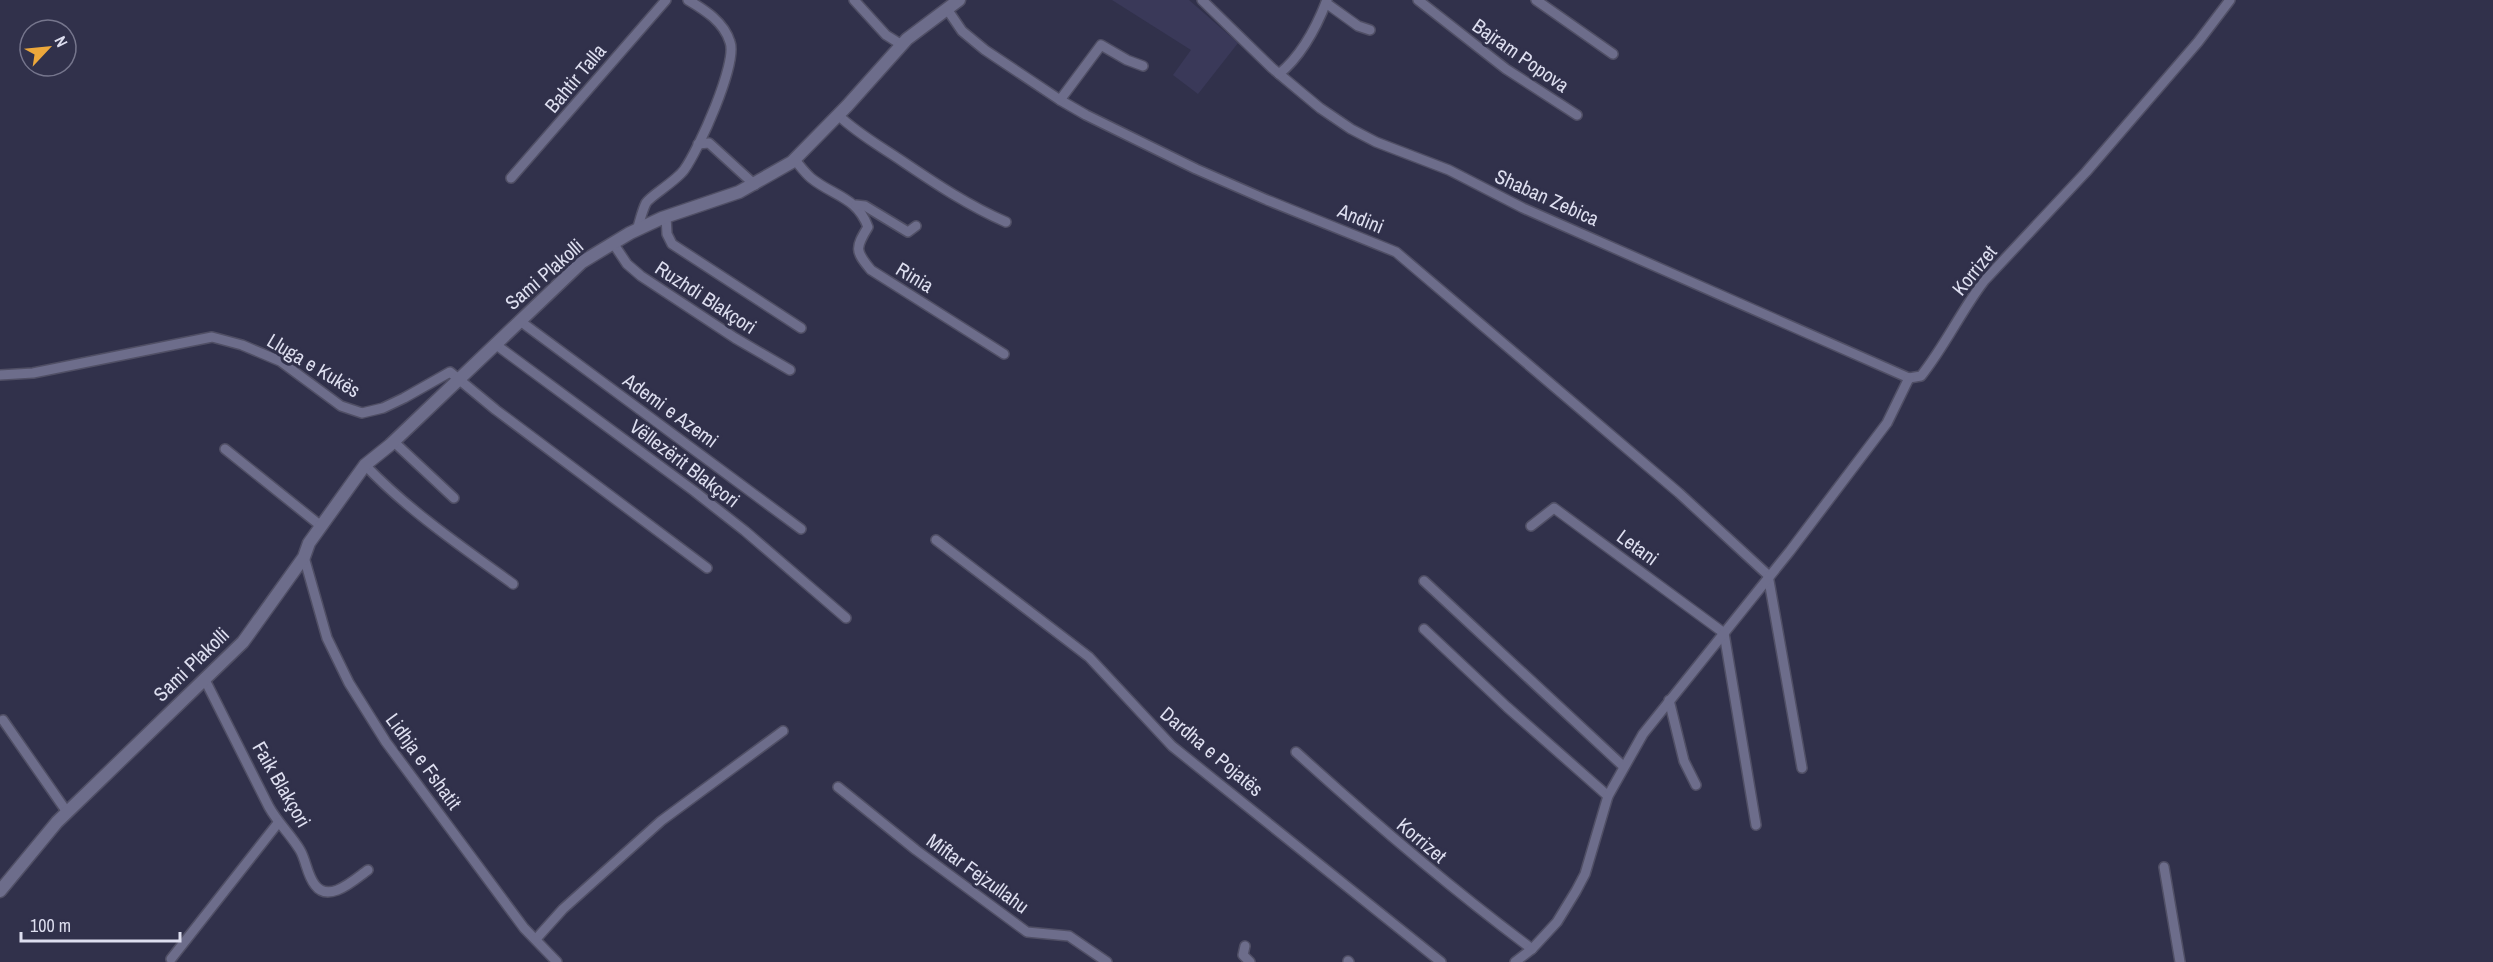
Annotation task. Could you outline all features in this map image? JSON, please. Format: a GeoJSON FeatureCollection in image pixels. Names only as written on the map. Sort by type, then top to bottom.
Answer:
{"type":"FeatureCollection","features":[{"type":"Feature","properties":{"kind":"street","name":"Bahtir Talla"},"geometry":{"type":"LineString","coordinates":[[511,178],[666,0]]}},
{"type":"Feature","properties":{"kind":"street"},"geometry":{"type":"LineString","coordinates":[[637,230],[646,201],[683,172],[719,98],[730,64],[731,42],[725,32],[710,14],[688,0]]}},
{"type":"Feature","properties":{"kind":"street"},"geometry":{"type":"LineString","coordinates":[[854,0],[886,35],[902,45]]}},
{"type":"Feature","properties":{"kind":"street","name":"Sami Plakolli"},"geometry":{"type":"LineString","coordinates":[[0,891],[67,812],[243,642],[304,557],[309,543],[365,465],[394,442],[582,262],[666,216],[755,185],[795,160],[902,45],[959,0]]}},
{"type":"Feature","properties":{"kind":"street","name":"Bajram Popova"},"geometry":{"type":"LineString","coordinates":[[1418,0],[1480,51],[1577,115]]}},
{"type":"Feature","properties":{"kind":"street"},"geometry":{"type":"LineString","coordinates":[[1536,0],[1613,54]]}},
{"type":"Feature","properties":{"kind":"street","name":"Korrizet"},"geometry":{"type":"LineString","coordinates":[[1515,962],[1532,949],[1557,922],[1585,874],[1608,796],[1643,734],[1768,575],[1796,543],[1887,423],[1909,378],[1921,376],[1984,281],[2086,172],[2198,42],[2230,0]]}},
{"type":"Feature","properties":{"kind":"street","name":"Shaban Zebica"},"geometry":{"type":"LineString","coordinates":[[1208,1],[1279,74],[1320,108],[1376,142],[1449,170],[1523,208],[1909,378]]}},
{"type":"Feature","properties":{"kind":"street"},"geometry":{"type":"LineString","coordinates":[[1279,74],[1291,64],[1301,50],[1327,1],[1358,26],[1370,30]]}},
{"type":"Feature","properties":{"kind":"street","name":"Andini"},"geometry":{"type":"LineString","coordinates":[[947,9],[962,31],[978,44],[1060,100],[1196,169],[1396,252],[1679,493],[1768,575]]}},
{"type":"Feature","properties":{"kind":"street"},"geometry":{"type":"LineString","coordinates":[[1060,100],[1101,45],[1143,66]]}},
{"type":"Feature","properties":{"kind":"street"},"geometry":{"type":"LineString","coordinates":[[838,115],[860,135],[942,188],[973,207],[1006,222]]}},
{"type":"Feature","properties":{"kind":"street"},"geometry":{"type":"LineString","coordinates":[[698,144],[709,143],[755,185]]}},
{"type":"Feature","properties":{"kind":"street","name":"Rinia"},"geometry":{"type":"LineString","coordinates":[[795,160],[810,177],[856,205],[864,216],[867,227],[857,244],[858,254],[871,270],[1004,354]]}},
{"type":"Feature","properties":{"kind":"street","name":"Rinia"},"geometry":{"type":"LineString","coordinates":[[856,205],[865,206],[908,232],[916,226]]}},
{"type":"Feature","properties":{"kind":"street"},"geometry":{"type":"LineString","coordinates":[[666,216],[667,234],[672,244],[801,328]]}},
{"type":"Feature","properties":{"kind":"street","name":"Ruzhdi Blakçori"},"geometry":{"type":"LineString","coordinates":[[613,243],[627,264],[648,281],[735,338],[790,370]]}},
{"type":"Feature","properties":{"kind":"street","name":"Ademi e Azemi"},"geometry":{"type":"LineString","coordinates":[[520,321],[801,529]]}},
{"type":"Feature","properties":{"kind":"street","name":"Lluga e Kukës"},"geometry":{"type":"LineString","coordinates":[[0,375],[33,373],[212,337],[242,345],[280,361],[341,406],[362,413],[383,408],[450,372],[459,379]]}},
{"type":"Feature","properties":{"kind":"street","name":"Vëllezërit Blakçori"},"geometry":{"type":"LineString","coordinates":[[495,344],[694,491],[745,531],[846,618]]}},
{"type":"Feature","properties":{"kind":"street"},"geometry":{"type":"LineString","coordinates":[[459,379],[496,410],[707,568]]}},
{"type":"Feature","properties":{"kind":"street"},"geometry":{"type":"LineString","coordinates":[[394,442],[454,498]]}},
{"type":"Feature","properties":{"kind":"street"},"geometry":{"type":"LineString","coordinates":[[225,449],[321,526]]}},
{"type":"Feature","properties":{"kind":"street"},"geometry":{"type":"LineString","coordinates":[[365,465],[386,487],[513,584]]}},
{"type":"Feature","properties":{"kind":"street","name":"Letani"},"geometry":{"type":"LineString","coordinates":[[1531,526],[1554,508],[1724,633]]}},
{"type":"Feature","properties":{"kind":"street","name":"Dardha e Pojatës"},"geometry":{"type":"LineString","coordinates":[[936,540],[1089,657],[1172,746],[1441,962]]}},
{"type":"Feature","properties":{"kind":"street","name":"Lidhja e Fshatit"},"geometry":{"type":"LineString","coordinates":[[304,557],[327,638],[349,683],[386,742],[524,928],[557,962]]}},
{"type":"Feature","properties":{"kind":"street"},"geometry":{"type":"LineString","coordinates":[[1768,575],[1802,768]]}},
{"type":"Feature","properties":{"kind":"street"},"geometry":{"type":"LineString","coordinates":[[1424,581],[1623,766]]}},
{"type":"Feature","properties":{"kind":"street"},"geometry":{"type":"LineString","coordinates":[[1424,629],[1516,715],[1608,796]]}},
{"type":"Feature","properties":{"kind":"street"},"geometry":{"type":"LineString","coordinates":[[1724,633],[1756,825]]}},
{"type":"Feature","properties":{"kind":"street","name":"Faik Blakçori"},"geometry":{"type":"LineString","coordinates":[[204,678],[278,823],[300,850],[314,884],[322,890],[338,890],[368,870]]}},
{"type":"Feature","properties":{"kind":"street"},"geometry":{"type":"LineString","coordinates":[[1669,700],[1684,761],[1696,784]]}},
{"type":"Feature","properties":{"kind":"street"},"geometry":{"type":"LineString","coordinates":[[3,720],[67,812]]}},
{"type":"Feature","properties":{"kind":"street"},"geometry":{"type":"LineString","coordinates":[[536,939],[563,909],[661,820],[783,731]]}},
{"type":"Feature","properties":{"kind":"street","name":"Korrizet"},"geometry":{"type":"LineString","coordinates":[[1296,752],[1392,838],[1468,901],[1532,949]]}},
{"type":"Feature","properties":{"kind":"street","name":"Miftar Fejzullahu"},"geometry":{"type":"LineString","coordinates":[[838,787],[916,850],[1028,932],[1069,936],[1107,962]]}},
{"type":"Feature","properties":{"kind":"street"},"geometry":{"type":"LineString","coordinates":[[171,959],[278,823]]}},
{"type":"Feature","properties":{"kind":"street"},"geometry":{"type":"LineString","coordinates":[[2164,867],[2180,962]]}},
{"type":"Feature","properties":{"kind":"street"},"geometry":{"type":"LineString","coordinates":[[1245,946],[1243,955],[1250,962]]}},
{"type":"Feature","properties":{"kind":"shaded area"},"geometry":{"type":"Polygon","coordinates":[[[1112,0],[1189,0],[1238,43],[1198,94],[1173,75],[1191,50],[1112,0]]]}}]}
